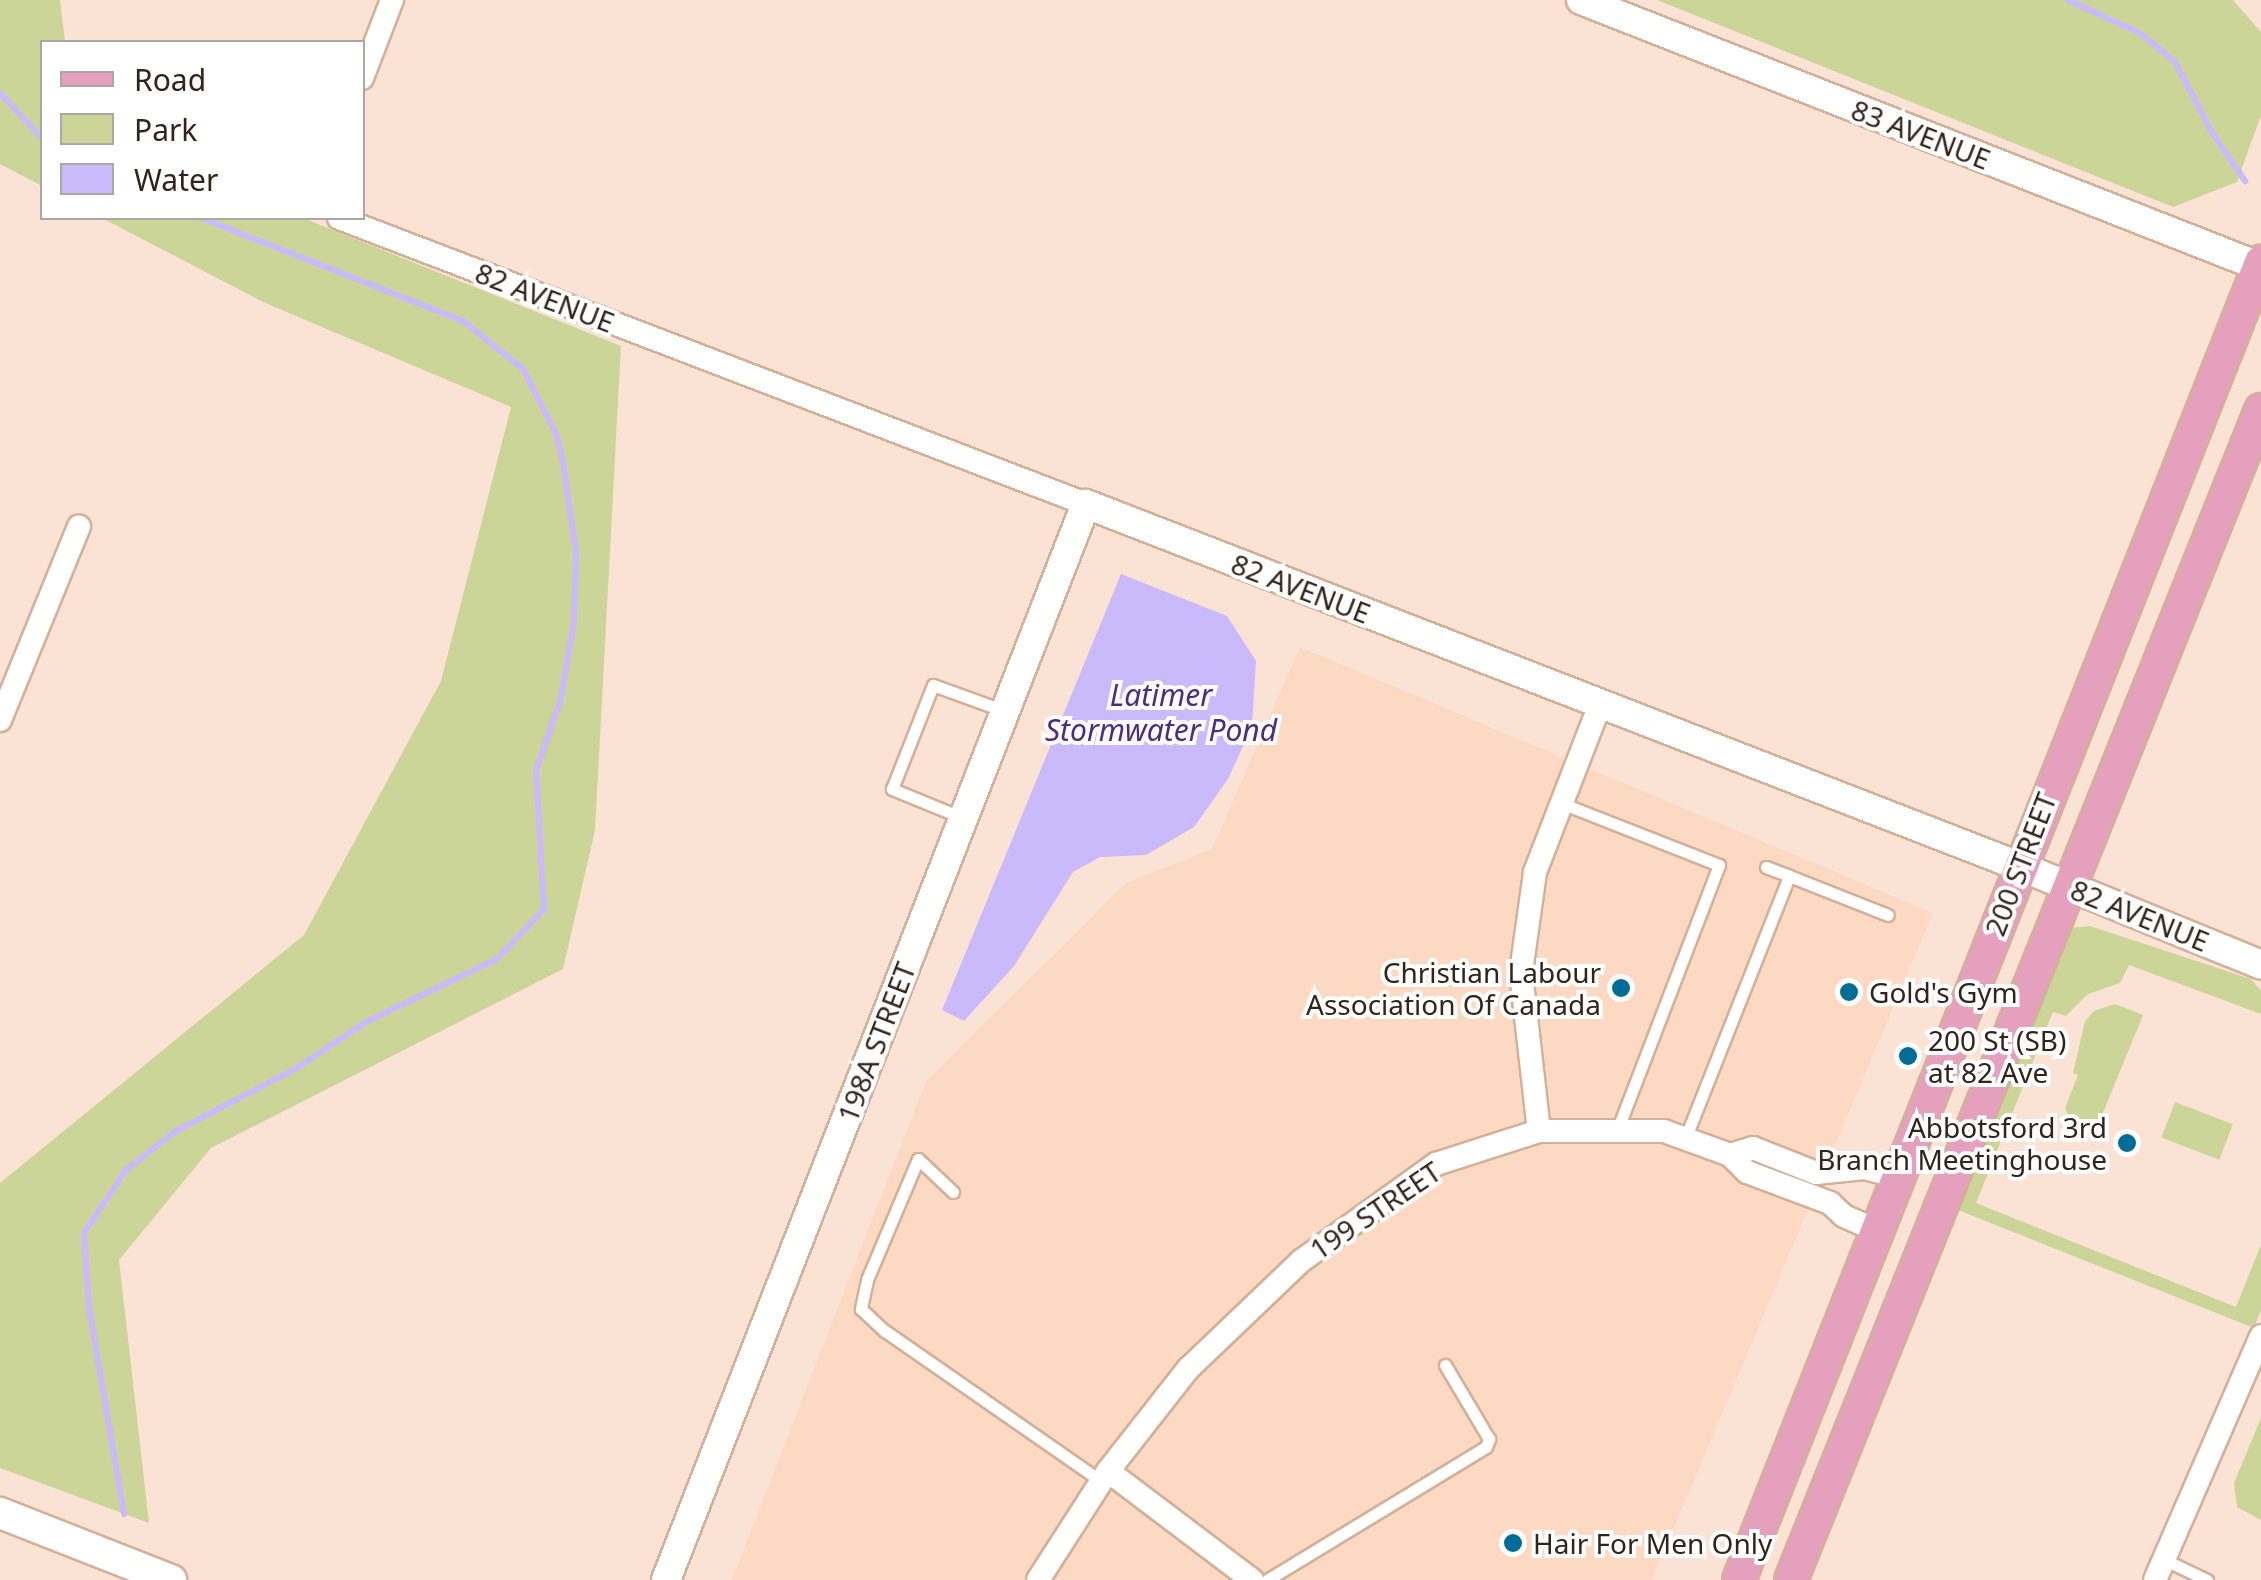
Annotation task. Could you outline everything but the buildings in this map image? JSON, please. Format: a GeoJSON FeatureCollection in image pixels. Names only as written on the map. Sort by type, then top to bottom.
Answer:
{"type":"FeatureCollection","features":[{"type":"Feature","properties":{"kind":"main road","name":"200 STREET"},"geometry":{"type":"LineString","coordinates":[[1739,1580],[2260,265]]}},
{"type":"Feature","properties":{"kind":"main road","name":"200 STREET"},"geometry":{"type":"LineString","coordinates":[[1791,1580],[2261,410]]}},
{"type":"Feature","properties":{"kind":"main road"},"geometry":{"type":"LineString","coordinates":[[0,1513],[171,1580]]}},
{"type":"Feature","properties":{"kind":"street"},"geometry":{"type":"LineString","coordinates":[[365,70],[392,0]]}},
{"type":"Feature","properties":{"kind":"street","name":"83 AVENUE"},"geometry":{"type":"LineString","coordinates":[[1581,0],[2260,265]]}},
{"type":"Feature","properties":{"kind":"street","name":"82 AVENUE"},"geometry":{"type":"LineString","coordinates":[[344,220],[2019,866],[2261,964]]}},
{"type":"Feature","properties":{"kind":"street","name":"198A STREET"},"geometry":{"type":"LineString","coordinates":[[666,1580],[1086,504]]}},
{"type":"Feature","properties":{"kind":"street"},"geometry":{"type":"LineString","coordinates":[[0,720],[79,526]]}},
{"type":"Feature","properties":{"kind":"street"},"geometry":{"type":"LineString","coordinates":[[1539,1131],[1521,972],[1534,872],[1600,704]]}},
{"type":"Feature","properties":{"kind":"street","name":"199 STREET"},"geometry":{"type":"LineString","coordinates":[[1038,1580],[1105,1476],[1188,1369],[1302,1261],[1436,1164],[1539,1131],[1664,1131],[1730,1154]]}},
{"type":"Feature","properties":{"kind":"street"},"geometry":{"type":"LineString","coordinates":[[1878,1230],[1844,1216],[1830,1203],[1747,1172],[1730,1154],[1753,1148],[1816,1173],[1865,1168],[1898,1177]]}},
{"type":"Feature","properties":{"kind":"street"},"geometry":{"type":"LineString","coordinates":[[2159,1570],[2261,1336]]}},
{"type":"Feature","properties":{"kind":"street"},"geometry":{"type":"LineString","coordinates":[[1105,1476],[1252,1580]]}},
{"type":"Feature","properties":{"kind":"lane"},"geometry":{"type":"LineString","coordinates":[[963,818],[892,789],[933,684],[1005,711]]}},
{"type":"Feature","properties":{"kind":"lane"},"geometry":{"type":"LineString","coordinates":[[1561,804],[1718,864],[1617,1131]]}},
{"type":"Feature","properties":{"kind":"lane"},"geometry":{"type":"LineString","coordinates":[[1766,867],[1888,915]]}},
{"type":"Feature","properties":{"kind":"lane"},"geometry":{"type":"LineString","coordinates":[[1685,1139],[1789,876]]}},
{"type":"Feature","properties":{"kind":"lane"},"geometry":{"type":"LineString","coordinates":[[952,1192],[918,1159],[867,1280],[861,1309],[884,1331],[1105,1476]]}},
{"type":"Feature","properties":{"kind":"lane"},"geometry":{"type":"LineString","coordinates":[[1267,1580],[1486,1447],[1489,1438],[1446,1366]]}},
{"type":"Feature","properties":{"kind":"lane"},"geometry":{"type":"LineString","coordinates":[[2159,1570],[2207,1580]]}},
{"type":"Feature","properties":{"kind":"shaded area"},"geometry":{"type":"Polygon","coordinates":[[[1300,647],[1933,913],[1652,1580],[732,1580],[926,1081],[1126,883],[1212,849],[1300,647]]]}},
{"type":"Feature","properties":{"kind":"green space"},"geometry":{"type":"Polygon","coordinates":[[[0,0],[60,0],[65,40],[40,40],[40,185],[0,164],[0,0]]]}},
{"type":"Feature","properties":{"kind":"green space"},"geometry":{"type":"Polygon","coordinates":[[[1657,0],[2233,0],[2261,32],[2261,115],[2237,182],[2173,207],[1657,0]]]}},
{"type":"Feature","properties":{"kind":"green space"},"geometry":{"type":"Polygon","coordinates":[[[106,220],[308,220],[621,346],[595,830],[563,969],[211,1148],[119,1260],[149,1523],[0,1468],[0,1183],[304,935],[441,681],[511,407],[263,302],[106,220]]]}},
{"type":"Feature","properties":{"kind":"green space"},"geometry":{"type":"Polygon","coordinates":[[[2090,926],[2251,979],[2261,991],[2261,1014],[2129,965],[2120,983],[2088,994],[2066,1016],[2053,1012],[1976,1203],[2236,1307],[2261,1245],[2261,1310],[2254,1328],[1953,1208],[2070,928],[2090,926]]]}},
{"type":"Feature","properties":{"kind":"green space"},"geometry":{"type":"Polygon","coordinates":[[[2115,1004],[2143,1015],[2100,1120],[2094,1124],[2068,1115],[2065,1108],[2078,1075],[2073,1073],[2085,1021],[2094,1011],[2115,1004]]]}},
{"type":"Feature","properties":{"kind":"green space"},"geometry":{"type":"Polygon","coordinates":[[[2175,1102],[2233,1124],[2219,1160],[2161,1137],[2175,1102]]]}},
{"type":"Feature","properties":{"kind":"green space"},"geometry":{"type":"Polygon","coordinates":[[[2261,1418],[2261,1520],[2237,1507],[2234,1483],[2261,1418]]]}},
{"type":"Feature","properties":{"kind":"water","name":"Latimer Stormwater Pond"},"geometry":{"type":"Polygon","coordinates":[[[1121,574],[1227,616],[1256,661],[1252,727],[1228,779],[1194,827],[1146,855],[1100,857],[1073,872],[1014,966],[964,1021],[942,1010],[1121,574]]]}},
{"type":"Feature","properties":{"kind":"waterway"},"geometry":{"type":"LineString","coordinates":[[2068,0],[2140,33],[2175,62],[2214,136],[2245,181]]}},
{"type":"Feature","properties":{"kind":"waterway"},"geometry":{"type":"LineString","coordinates":[[0,93],[40,136]]}},
{"type":"Feature","properties":{"kind":"waterway"},"geometry":{"type":"LineString","coordinates":[[124,1514],[89,1307],[84,1233],[126,1170],[176,1131],[297,1068],[366,1022],[497,959],[544,909],[536,771],[561,698],[574,620],[576,552],[562,456],[556,434],[523,369],[463,321],[207,220]]}},
{"type":"Feature","properties":{"kind":"place","name":"Christian Labour Association Of Canada"},"geometry":{"type":"Point","coordinates":[1621,988]}},
{"type":"Feature","properties":{"kind":"place","name":"Gold's Gym"},"geometry":{"type":"Point","coordinates":[1849,992]}},
{"type":"Feature","properties":{"kind":"place","name":"200 St (SB) at 82 Ave"},"geometry":{"type":"Point","coordinates":[1908,1056]}},
{"type":"Feature","properties":{"kind":"place","name":"Abbotsford 3rd Branch Meetinghouse"},"geometry":{"type":"Point","coordinates":[2127,1143]}},
{"type":"Feature","properties":{"kind":"place","name":"Hair For Men Only"},"geometry":{"type":"Point","coordinates":[1513,1543]}}]}
